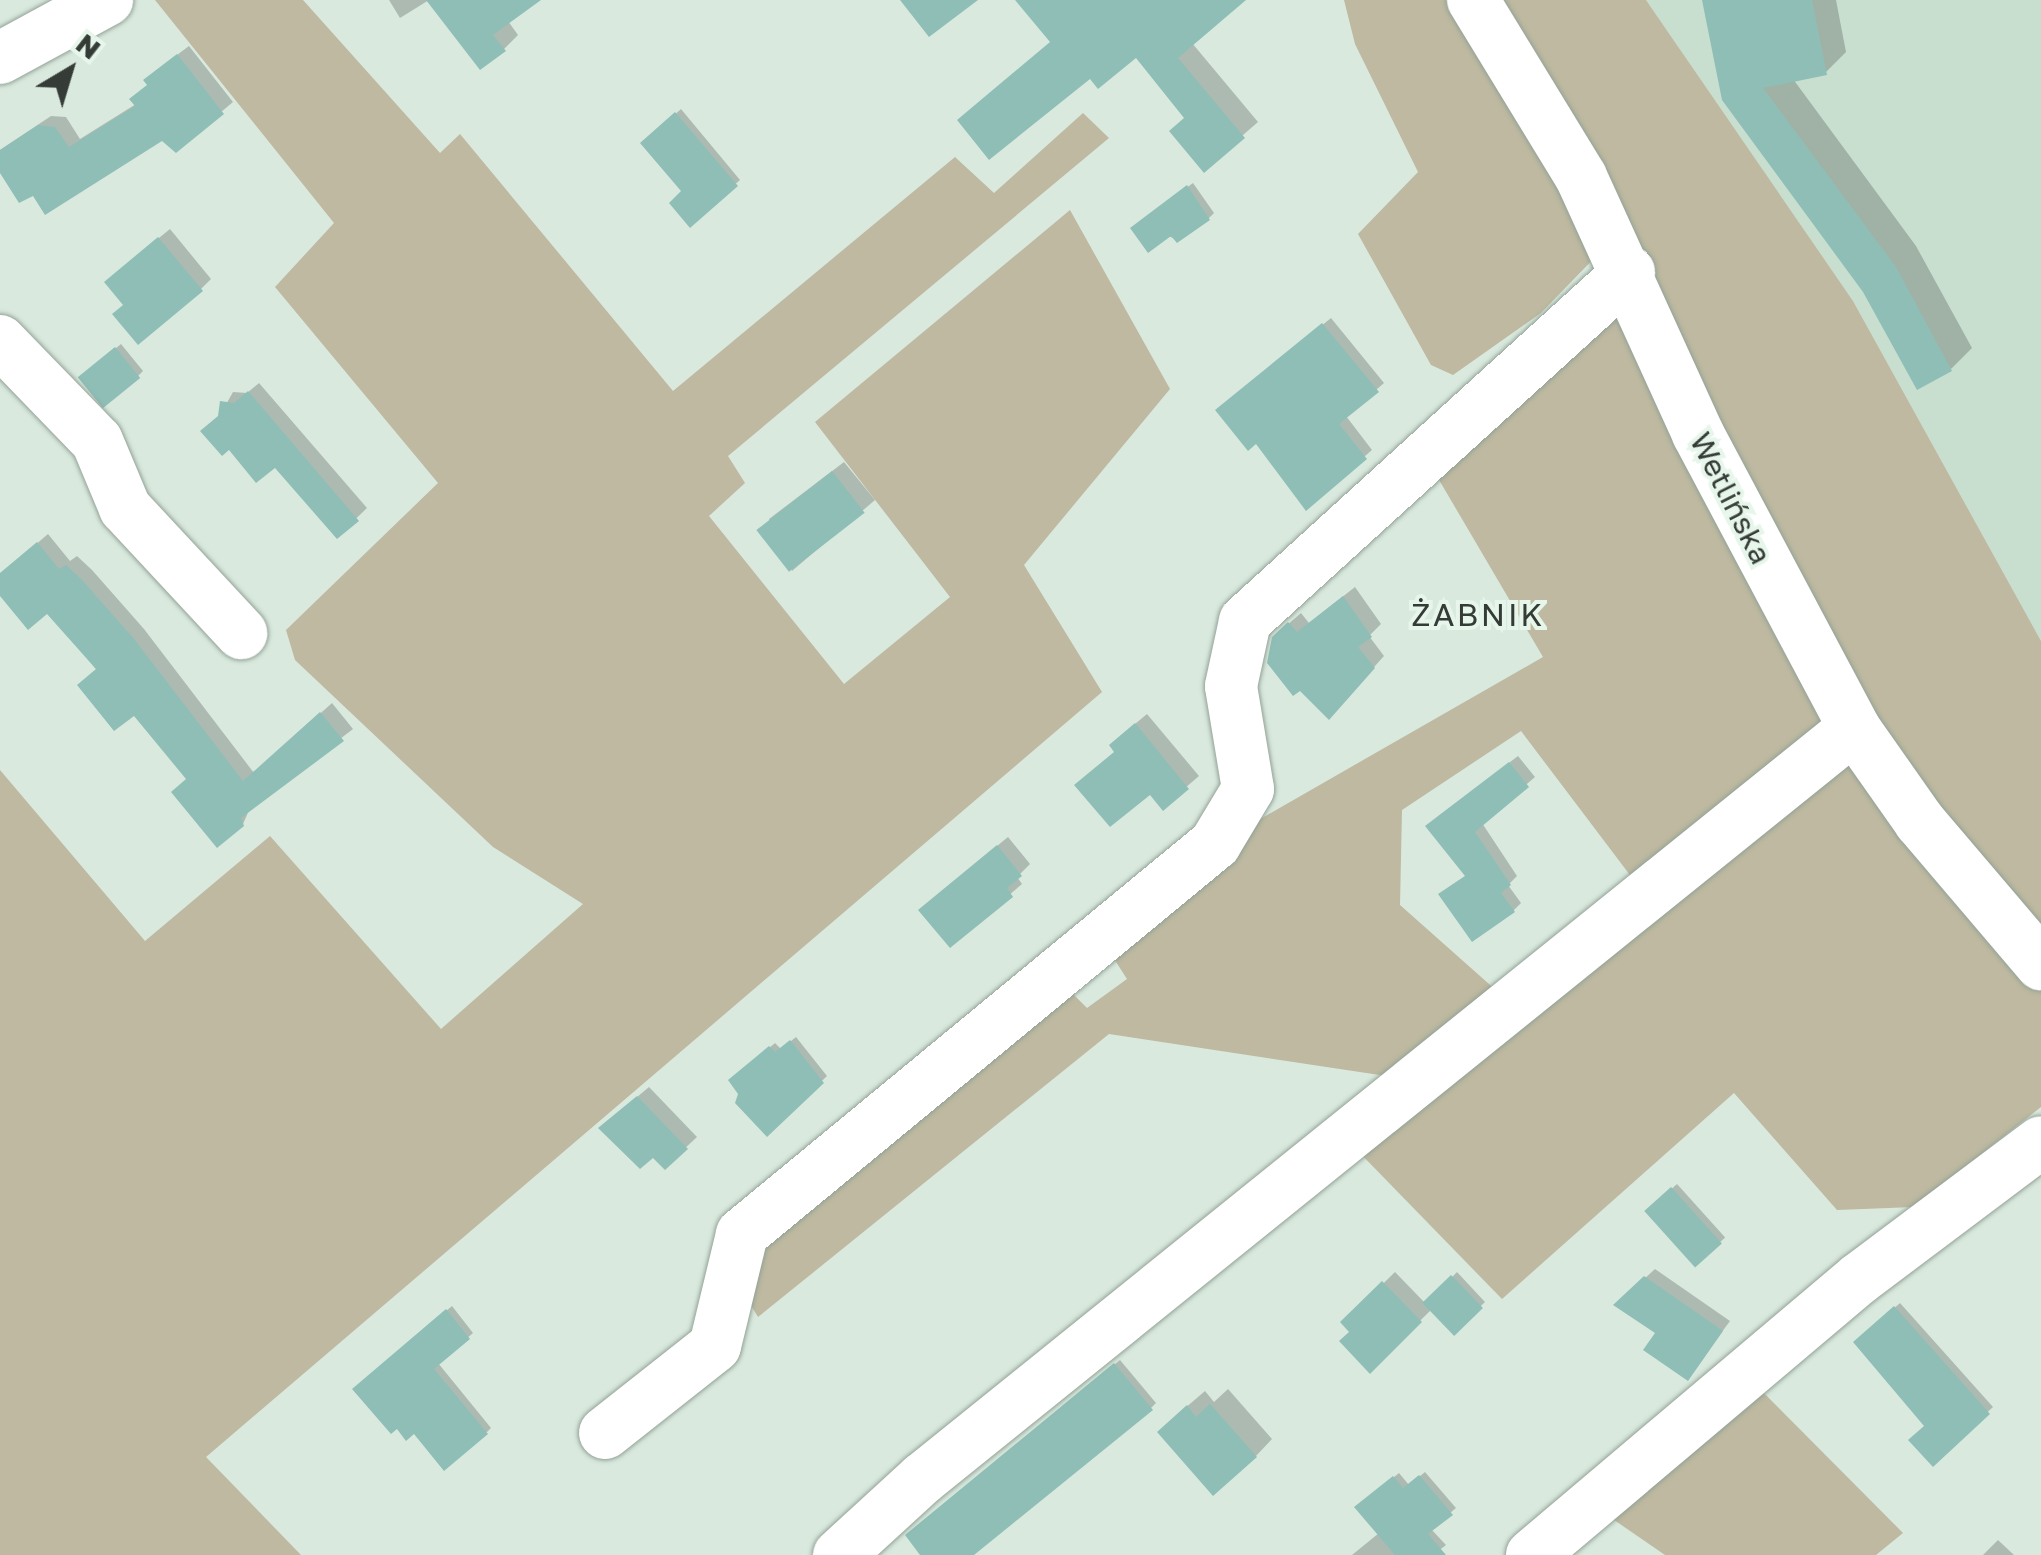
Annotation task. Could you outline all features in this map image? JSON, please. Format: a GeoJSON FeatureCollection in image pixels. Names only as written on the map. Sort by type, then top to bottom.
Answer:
{"type":"FeatureCollection","features":[{"type":"Feature","properties":{"kind":"street"},"geometry":{"type":"LineString","coordinates":[[0,58],[107,0]]}},
{"type":"Feature","properties":{"kind":"street","name":"Wetlińska"},"geometry":{"type":"LineString","coordinates":[[1472,0],[1581,178],[1629,272],[1698,434],[1854,728],[1920,822],[2041,964]]}},
{"type":"Feature","properties":{"kind":"street"},"geometry":{"type":"LineString","coordinates":[[605,1434],[715,1346],[742,1234],[1215,844],[1248,789],[1231,686],[1245,620],[1629,272]]}},
{"type":"Feature","properties":{"kind":"street"},"geometry":{"type":"LineString","coordinates":[[0,341],[97,441],[125,508],[242,633]]}},
{"type":"Feature","properties":{"kind":"street"},"geometry":{"type":"LineString","coordinates":[[838,1555],[922,1479],[1854,728]]}},
{"type":"Feature","properties":{"kind":"street"},"geometry":{"type":"LineString","coordinates":[[1532,1555],[1860,1278],[2041,1142]]}},
{"type":"Feature","properties":{"kind":"shaded area"},"geometry":{"type":"Polygon","coordinates":[[[155,0],[303,0],[440,153],[460,134],[673,391],[955,157],[994,193],[1083,113],[1109,138],[728,456],[745,483],[709,516],[844,684],[950,597],[815,422],[1070,210],[1170,389],[1024,565],[1102,692],[206,1457],[301,1555],[0,1555],[0,770],[145,941],[270,836],[441,1029],[583,904],[493,847],[295,660],[286,630],[438,483],[275,287],[334,223],[155,0]]]}},
{"type":"Feature","properties":{"kind":"shaded area"},"geometry":{"type":"Polygon","coordinates":[[[1344,0],[1452,0],[1603,249],[1541,313],[1453,375],[1431,365],[1358,234],[1418,172],[1355,44],[1344,0]]]}},
{"type":"Feature","properties":{"kind":"shaded area"},"geometry":{"type":"Polygon","coordinates":[[[1489,0],[1646,0],[1853,301],[2041,641],[2041,936],[1993,889],[1868,703],[1489,0]]]}},
{"type":"Feature","properties":{"kind":"shaded area"},"geometry":{"type":"Polygon","coordinates":[[[1646,0],[2041,0],[2041,641],[1853,301],[1646,0]]]}},
{"type":"Feature","properties":{"kind":"shaded area"},"geometry":{"type":"Polygon","coordinates":[[[1623,301],[1830,717],[1639,887],[1521,731],[1402,810],[1400,905],[1498,992],[1393,1077],[1109,1034],[758,1317],[741,1289],[759,1242],[1066,987],[1087,1008],[1127,979],[1109,951],[1255,822],[1543,657],[1435,473],[1623,301]]]}},
{"type":"Feature","properties":{"kind":"shaded area"},"geometry":{"type":"Polygon","coordinates":[[[1849,750],[2041,983],[2041,1107],[1914,1207],[1837,1210],[1734,1093],[1502,1299],[1355,1148],[1849,750]]]}},
{"type":"Feature","properties":{"kind":"shaded area"},"geometry":{"type":"Polygon","coordinates":[[[1753,1382],[1903,1533],[1876,1555],[1665,1555],[1604,1513],[1753,1382]]]}},
{"type":"Feature","properties":{"kind":"building"},"geometry":{"type":"Polygon","coordinates":[[[426,0],[541,0],[493,35],[506,51],[480,70],[426,0]]]}},
{"type":"Feature","properties":{"kind":"building"},"geometry":{"type":"Polygon","coordinates":[[[900,0],[978,0],[929,37],[900,0]]]}},
{"type":"Feature","properties":{"kind":"building"},"geometry":{"type":"Polygon","coordinates":[[[1015,0],[1246,0],[1178,58],[1245,138],[1204,173],[1169,131],[1184,118],[1136,58],[1098,89],[1090,79],[989,160],[957,120],[1050,42],[1015,0]]]}},
{"type":"Feature","properties":{"kind":"building"},"geometry":{"type":"Polygon","coordinates":[[[1702,0],[1812,0],[1827,75],[1763,88],[1896,267],[1952,371],[1917,390],[1863,292],[1722,100],[1702,0]]]}},
{"type":"Feature","properties":{"kind":"building"},"geometry":{"type":"Polygon","coordinates":[[[177,54],[224,114],[176,153],[162,141],[45,215],[33,196],[19,203],[0,173],[0,150],[38,125],[55,127],[69,147],[135,106],[129,99],[147,85],[143,80],[177,54]]]}},
{"type":"Feature","properties":{"kind":"building"},"geometry":{"type":"Polygon","coordinates":[[[675,112],[738,186],[690,228],[669,203],[681,191],[640,143],[675,112]]]}},
{"type":"Feature","properties":{"kind":"building"},"geometry":{"type":"Polygon","coordinates":[[[1187,185],[1210,220],[1177,243],[1171,236],[1148,253],[1130,228],[1187,185]]]}},
{"type":"Feature","properties":{"kind":"building"},"geometry":{"type":"Polygon","coordinates":[[[158,237],[203,291],[138,345],[112,314],[123,305],[104,282],[158,237]]]}},
{"type":"Feature","properties":{"kind":"building"},"geometry":{"type":"Polygon","coordinates":[[[1322,323],[1379,392],[1339,424],[1367,459],[1306,511],[1256,444],[1248,451],[1215,410],[1322,323]]]}},
{"type":"Feature","properties":{"kind":"building"},"geometry":{"type":"Polygon","coordinates":[[[115,347],[140,378],[103,408],[78,377],[115,347]]]}},
{"type":"Feature","properties":{"kind":"building"},"geometry":{"type":"Polygon","coordinates":[[[248,391],[359,521],[337,539],[275,468],[256,483],[229,450],[222,456],[200,431],[218,416],[220,401],[234,403],[248,391]]]}},
{"type":"Feature","properties":{"kind":"building"},"geometry":{"type":"Polygon","coordinates":[[[832,471],[865,513],[789,572],[756,530],[832,471]]]}},
{"type":"Feature","properties":{"kind":"building"},"geometry":{"type":"Polygon","coordinates":[[[37,542],[59,569],[66,565],[82,580],[134,639],[243,781],[320,712],[344,741],[241,818],[244,826],[217,848],[171,792],[186,779],[134,716],[114,731],[77,685],[96,669],[47,614],[28,630],[0,596],[0,573],[37,542]]]}},
{"type":"Feature","properties":{"kind":"building"},"geometry":{"type":"Polygon","coordinates":[[[1343,596],[1372,637],[1358,647],[1375,668],[1329,720],[1300,691],[1293,696],[1267,663],[1272,637],[1288,622],[1297,632],[1343,596]]]}},
{"type":"Feature","properties":{"kind":"building"},"geometry":{"type":"Polygon","coordinates":[[[1135,723],[1189,789],[1163,811],[1150,795],[1110,827],[1074,785],[1114,752],[1109,745],[1135,723]]]}},
{"type":"Feature","properties":{"kind":"building"},"geometry":{"type":"Polygon","coordinates":[[[1509,762],[1529,787],[1475,832],[1511,885],[1501,893],[1515,912],[1472,942],[1438,894],[1465,876],[1425,826],[1509,762]]]}},
{"type":"Feature","properties":{"kind":"building"},"geometry":{"type":"Polygon","coordinates":[[[997,845],[1022,876],[1007,888],[1013,897],[950,948],[918,910],[997,845]]]}},
{"type":"Feature","properties":{"kind":"building"},"geometry":{"type":"Polygon","coordinates":[[[790,1040],[824,1083],[767,1137],[735,1103],[738,1094],[728,1080],[769,1046],[775,1052],[790,1040]]]}},
{"type":"Feature","properties":{"kind":"building"},"geometry":{"type":"Polygon","coordinates":[[[637,1096],[688,1149],[665,1170],[653,1158],[640,1169],[598,1128],[637,1096]]]}},
{"type":"Feature","properties":{"kind":"building"},"geometry":{"type":"Polygon","coordinates":[[[1671,1187],[1722,1243],[1695,1268],[1644,1211],[1671,1187]]]}},
{"type":"Feature","properties":{"kind":"building"},"geometry":{"type":"Polygon","coordinates":[[[1451,1275],[1483,1308],[1454,1336],[1422,1303],[1451,1275]]]}},
{"type":"Feature","properties":{"kind":"building"},"geometry":{"type":"Polygon","coordinates":[[[1644,1276],[1723,1331],[1688,1381],[1643,1350],[1655,1333],[1613,1305],[1644,1276]]]}},
{"type":"Feature","properties":{"kind":"building"},"geometry":{"type":"Polygon","coordinates":[[[1382,1281],[1422,1322],[1370,1374],[1339,1341],[1349,1332],[1340,1322],[1382,1281]]]}},
{"type":"Feature","properties":{"kind":"building"},"geometry":{"type":"Polygon","coordinates":[[[1894,1306],[1990,1414],[1933,1467],[1908,1440],[1924,1426],[1853,1342],[1894,1306]]]}},
{"type":"Feature","properties":{"kind":"building"},"geometry":{"type":"Polygon","coordinates":[[[446,1309],[470,1339],[434,1369],[488,1434],[444,1471],[414,1434],[406,1441],[397,1429],[391,1434],[352,1389],[446,1309]]]}},
{"type":"Feature","properties":{"kind":"building"},"geometry":{"type":"Polygon","coordinates":[[[1114,1363],[1153,1410],[974,1555],[920,1555],[905,1535],[1114,1363]]]}},
{"type":"Feature","properties":{"kind":"building"},"geometry":{"type":"Polygon","coordinates":[[[1210,1404],[1257,1457],[1213,1496],[1157,1432],[1187,1405],[1196,1417],[1210,1404]]]}},
{"type":"Feature","properties":{"kind":"building"},"geometry":{"type":"Polygon","coordinates":[[[1419,1475],[1453,1515],[1428,1534],[1446,1555],[1395,1555],[1354,1507],[1393,1476],[1403,1488],[1419,1475]]]}},
{"type":"Feature","properties":{"kind":"district","name":"ŻABNIK"},"geometry":{"type":"Point","coordinates":[1478,614]}}]}
